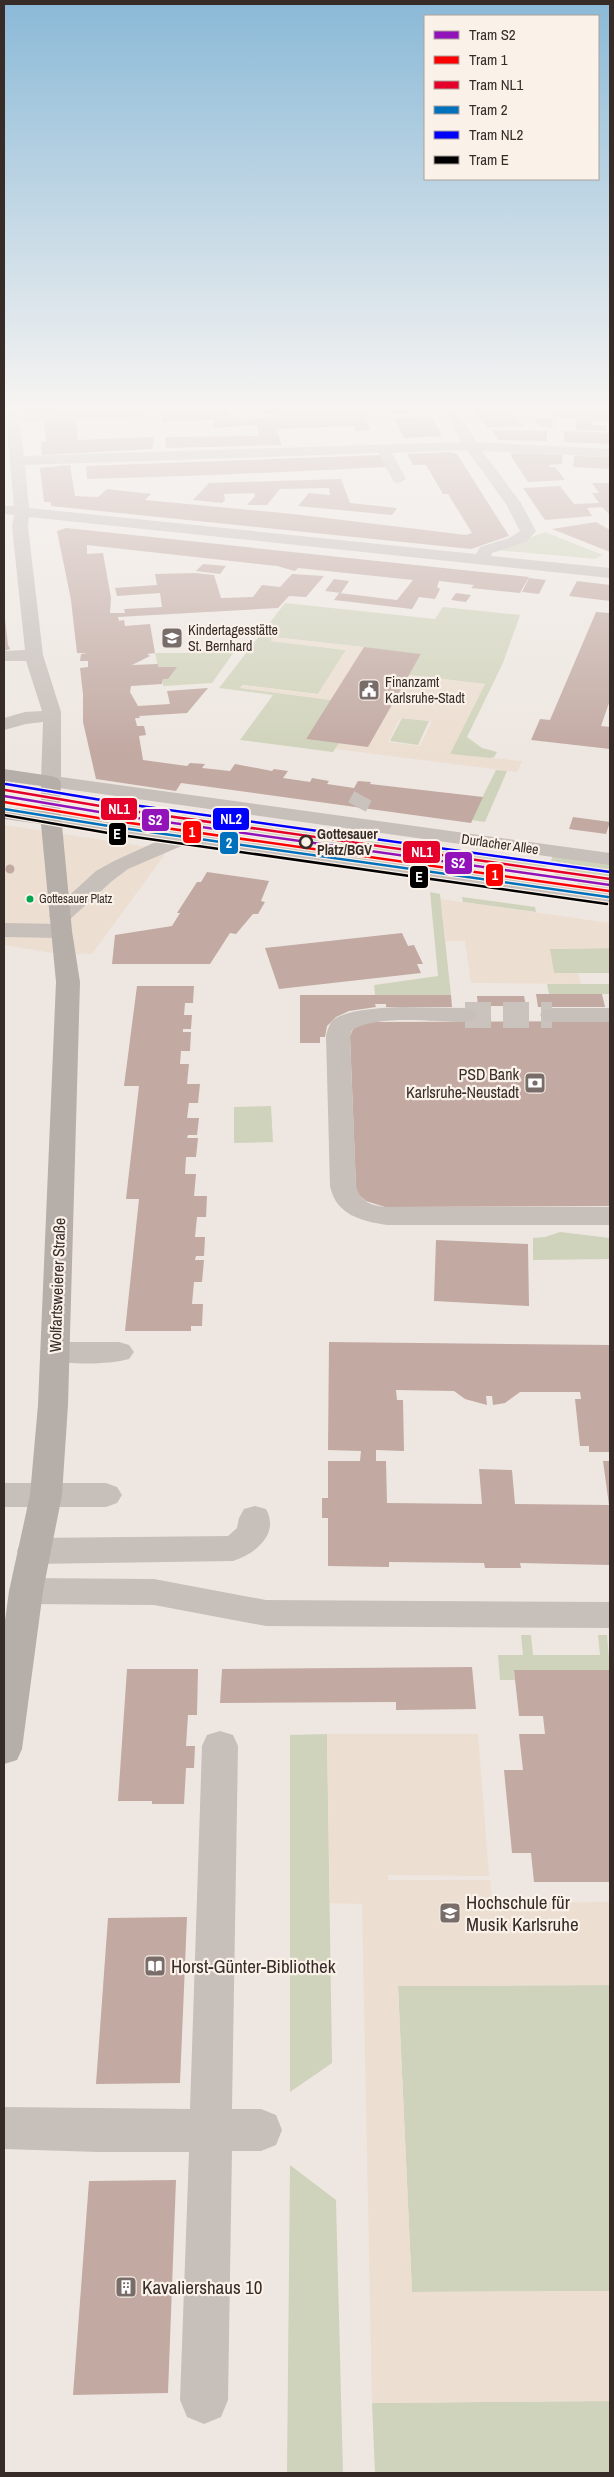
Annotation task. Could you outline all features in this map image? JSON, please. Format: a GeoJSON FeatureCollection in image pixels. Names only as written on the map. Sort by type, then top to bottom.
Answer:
{"type":"FeatureCollection","features":[{"type":"Feature","properties":{"kind":"main road","name":"Durlacher Allee"},"geometry":{"type":"LineString","coordinates":[[4,775],[52,782]]}},
{"type":"Feature","properties":{"kind":"main road","name":"Wolfartsweierer Straße"},"geometry":{"type":"LineString","coordinates":[[4,1749],[26,1591],[46,1495],[55,1352],[68,982],[60,924],[52,819],[52,782]]}},
{"type":"Feature","properties":{"kind":"main road"},"geometry":{"type":"LineString","coordinates":[[4,813],[52,819]]}},
{"type":"Feature","properties":{"kind":"street"},"geometry":{"type":"LineString","coordinates":[[21,525],[34,655],[38,673],[47,693],[50,716],[55,758],[52,782]]}},
{"type":"Feature","properties":{"kind":"street"},"geometry":{"type":"LineString","coordinates":[[142,525],[610,574]]}},
{"type":"Feature","properties":{"kind":"street"},"geometry":{"type":"LineString","coordinates":[[481,560],[486,550],[520,538],[528,531],[525,525]]}},
{"type":"Feature","properties":{"kind":"street"},"geometry":{"type":"LineString","coordinates":[[4,656],[34,655]]}},
{"type":"Feature","properties":{"kind":"street"},"geometry":{"type":"LineString","coordinates":[[4,724],[25,718],[50,716]]}},
{"type":"Feature","properties":{"kind":"street","name":"Durlacher Allee"},"geometry":{"type":"LineString","coordinates":[[52,782],[352,815],[610,859]]}},
{"type":"Feature","properties":{"kind":"street"},"geometry":{"type":"LineString","coordinates":[[52,819],[182,839],[610,898]]}},
{"type":"Feature","properties":{"kind":"street"},"geometry":{"type":"LineString","coordinates":[[4,930],[60,924],[104,876],[121,864],[182,839]]}},
{"type":"Feature","properties":{"kind":"street"},"geometry":{"type":"LineString","coordinates":[[465,1015],[370,1016],[353,1018],[341,1026],[338,1036],[343,1186],[344,1195],[349,1204],[372,1215],[387,1216],[610,1216]]}},
{"type":"Feature","properties":{"kind":"street"},"geometry":{"type":"LineString","coordinates":[[552,1015],[610,1015]]}},
{"type":"Feature","properties":{"kind":"street"},"geometry":{"type":"LineString","coordinates":[[55,1352],[119,1352]]}},
{"type":"Feature","properties":{"kind":"street"},"geometry":{"type":"LineString","coordinates":[[4,1495],[106,1495]]}},
{"type":"Feature","properties":{"kind":"street"},"geometry":{"type":"LineString","coordinates":[[34,1551],[233,1548],[251,1537],[255,1528],[256,1518]]}},
{"type":"Feature","properties":{"kind":"street"},"geometry":{"type":"LineString","coordinates":[[26,1591],[154,1592],[266,1613],[610,1614]]}},
{"type":"Feature","properties":{"kind":"street"},"geometry":{"type":"LineString","coordinates":[[204,2400],[220,1746]]}},
{"type":"Feature","properties":{"kind":"street"},"geometry":{"type":"LineString","coordinates":[[4,2128],[98,2132],[260,2130]]}},
{"type":"Feature","properties":{"kind":"green space"},"geometry":{"type":"Polygon","coordinates":[[[545,532],[603,555],[595,559],[497,550],[545,532]]]}},
{"type":"Feature","properties":{"kind":"green space"},"geometry":{"type":"Polygon","coordinates":[[[285,603],[435,619],[443,607],[520,615],[503,663],[467,737],[482,748],[497,752],[494,757],[487,759],[450,754],[484,684],[409,675],[421,654],[274,637],[271,641],[346,650],[318,694],[243,685],[241,688],[331,700],[306,739],[339,743],[333,752],[240,740],[273,695],[219,688],[285,603]]]}},
{"type":"Feature","properties":{"kind":"green space"},"geometry":{"type":"Polygon","coordinates":[[[210,649],[234,652],[212,683],[163,686],[163,679],[168,679],[176,667],[158,667],[155,653],[202,653],[210,649]]]}},
{"type":"Feature","properties":{"kind":"green space"},"geometry":{"type":"Polygon","coordinates":[[[402,718],[429,721],[418,745],[390,741],[402,718]]]}},
{"type":"Feature","properties":{"kind":"green space"},"geometry":{"type":"Polygon","coordinates":[[[496,770],[507,771],[485,822],[471,820],[496,770]]]}},
{"type":"Feature","properties":{"kind":"green space"},"geometry":{"type":"Polygon","coordinates":[[[182,815],[547,866],[525,875],[173,826],[182,815]]]}},
{"type":"Feature","properties":{"kind":"green space"},"geometry":{"type":"Polygon","coordinates":[[[553,855],[610,863],[610,889],[576,888],[578,882],[547,878],[569,868],[571,864],[551,861],[553,855]]]}},
{"type":"Feature","properties":{"kind":"green space"},"geometry":{"type":"Polygon","coordinates":[[[430,892],[440,894],[451,995],[375,995],[374,985],[438,976],[430,892]]]}},
{"type":"Feature","properties":{"kind":"green space"},"geometry":{"type":"Polygon","coordinates":[[[462,897],[535,907],[536,912],[463,902],[462,897]]]}},
{"type":"Feature","properties":{"kind":"green space"},"geometry":{"type":"Polygon","coordinates":[[[610,948],[610,973],[554,973],[549,949],[610,948]]]}},
{"type":"Feature","properties":{"kind":"green space"},"geometry":{"type":"Polygon","coordinates":[[[547,984],[610,984],[610,994],[549,994],[547,984]]]}},
{"type":"Feature","properties":{"kind":"green space"},"geometry":{"type":"Polygon","coordinates":[[[271,1106],[273,1142],[234,1143],[234,1107],[271,1106]]]}},
{"type":"Feature","properties":{"kind":"green space"},"geometry":{"type":"Polygon","coordinates":[[[560,1232],[610,1238],[610,1259],[533,1260],[533,1238],[545,1237],[560,1232]]]}},
{"type":"Feature","properties":{"kind":"green space"},"geometry":{"type":"Polygon","coordinates":[[[521,1635],[531,1635],[533,1655],[600,1655],[598,1635],[607,1635],[610,1670],[514,1670],[515,1680],[500,1680],[498,1655],[523,1655],[521,1635]]]}},
{"type":"Feature","properties":{"kind":"green space"},"geometry":{"type":"Polygon","coordinates":[[[327,1734],[332,2063],[290,2092],[290,1735],[327,1734]]]}},
{"type":"Feature","properties":{"kind":"green space"},"geometry":{"type":"Polygon","coordinates":[[[610,1985],[610,2291],[412,2292],[398,1986],[610,1985]]]}},
{"type":"Feature","properties":{"kind":"green space"},"geometry":{"type":"Polygon","coordinates":[[[290,2165],[336,2200],[343,2473],[287,2473],[290,2165]]]}},
{"type":"Feature","properties":{"kind":"green space"},"geometry":{"type":"Polygon","coordinates":[[[610,2401],[610,2473],[375,2473],[372,2403],[610,2401]]]}},
{"type":"Feature","properties":{"kind":"shaded area"},"geometry":{"type":"Polygon","coordinates":[[[273,637],[364,647],[331,700],[240,688],[242,685],[318,694],[346,650],[271,641],[273,637]]]}},
{"type":"Feature","properties":{"kind":"shaded area"},"geometry":{"type":"Polygon","coordinates":[[[409,675],[485,684],[450,754],[522,761],[517,772],[335,749],[339,743],[368,747],[409,675]],[[400,718],[388,742],[420,746],[432,721],[400,718]]]}},
{"type":"Feature","properties":{"kind":"shaded area","name":"Gottesauer Platz"},"geometry":{"type":"Polygon","coordinates":[[[4,825],[168,850],[92,954],[52,953],[4,945],[4,825]]]}},
{"type":"Feature","properties":{"kind":"shaded area"},"geometry":{"type":"Polygon","coordinates":[[[441,899],[610,923],[610,948],[550,949],[554,973],[578,973],[581,984],[471,983],[465,941],[445,941],[441,899]]]}},
{"type":"Feature","properties":{"kind":"shaded area"},"geometry":{"type":"Polygon","coordinates":[[[327,1734],[478,1734],[489,1876],[388,1875],[388,1880],[490,1880],[492,1903],[610,1902],[610,1985],[398,1986],[412,2292],[610,2291],[610,2401],[372,2403],[362,1904],[330,1903],[327,1734]]]}},
{"type":"Feature","properties":{"kind":"building"},"geometry":{"type":"Polygon","coordinates":[[[233,525],[380,525],[466,535],[472,533],[467,525],[502,525],[509,536],[471,549],[233,525]]]}},
{"type":"Feature","properties":{"kind":"building"},"geometry":{"type":"Polygon","coordinates":[[[580,525],[601,525],[610,530],[610,552],[552,529],[580,525]]]}},
{"type":"Feature","properties":{"kind":"building"},"geometry":{"type":"Polygon","coordinates":[[[66,528],[529,577],[520,593],[471,588],[474,585],[439,581],[437,587],[440,589],[435,599],[419,597],[412,609],[334,600],[339,593],[397,600],[413,580],[298,568],[295,571],[277,566],[87,545],[87,554],[103,553],[111,598],[110,613],[125,613],[124,609],[162,607],[160,593],[117,596],[115,588],[157,585],[155,574],[195,573],[214,575],[221,598],[253,597],[262,585],[280,587],[292,574],[324,576],[306,597],[289,596],[278,608],[118,617],[119,621],[124,620],[125,626],[150,624],[155,653],[147,654],[150,656],[132,665],[158,664],[158,667],[177,667],[168,679],[163,679],[162,684],[131,686],[130,692],[138,706],[170,704],[167,691],[208,688],[187,713],[139,716],[140,718],[135,718],[137,726],[144,726],[146,735],[139,736],[143,760],[187,766],[190,763],[205,764],[202,768],[230,771],[235,764],[272,771],[274,769],[288,771],[283,778],[310,782],[312,778],[329,781],[327,784],[354,788],[358,781],[483,797],[471,823],[181,783],[176,791],[96,779],[83,722],[83,694],[80,668],[88,667],[88,661],[80,661],[81,654],[87,653],[77,653],[71,600],[57,531],[66,528]]]}},
{"type":"Feature","properties":{"kind":"building"},"geometry":{"type":"Polygon","coordinates":[[[203,564],[226,566],[220,574],[196,571],[203,564]]]}},
{"type":"Feature","properties":{"kind":"building"},"geometry":{"type":"Polygon","coordinates":[[[529,578],[546,580],[539,594],[522,592],[529,578]]]}},
{"type":"Feature","properties":{"kind":"building"},"geometry":{"type":"Polygon","coordinates":[[[334,579],[349,581],[341,593],[325,591],[334,579]]]}},
{"type":"Feature","properties":{"kind":"building"},"geometry":{"type":"Polygon","coordinates":[[[577,581],[610,585],[610,601],[569,596],[577,581]]]}},
{"type":"Feature","properties":{"kind":"building"},"geometry":{"type":"Polygon","coordinates":[[[456,593],[471,595],[466,602],[451,600],[456,593]]]}},
{"type":"Feature","properties":{"kind":"building"},"geometry":{"type":"Polygon","coordinates":[[[4,610],[10,649],[4,651],[4,610]]]}},
{"type":"Feature","properties":{"kind":"building"},"geometry":{"type":"Polygon","coordinates":[[[596,612],[610,613],[610,700],[601,726],[610,727],[610,749],[531,740],[540,719],[550,720],[596,612]]]}},
{"type":"Feature","properties":{"kind":"building","name":"Finanzamt Karlsruhe-Stadt"},"geometry":{"type":"Polygon","coordinates":[[[364,647],[421,654],[368,747],[306,739],[364,647]]]}},
{"type":"Feature","properties":{"kind":"building"},"geometry":{"type":"Polygon","coordinates":[[[573,817],[610,822],[606,834],[569,829],[573,817]]]}},
{"type":"Feature","properties":{"kind":"building"},"geometry":{"type":"Polygon","coordinates":[[[248,819],[288,825],[286,827],[247,821],[248,819]]]}},
{"type":"Feature","properties":{"kind":"building"},"geometry":{"type":"Polygon","coordinates":[[[365,836],[406,842],[405,844],[364,838],[365,836]]]}},
{"type":"Feature","properties":{"kind":"building"},"geometry":{"type":"Polygon","coordinates":[[[237,837],[277,843],[275,845],[235,840],[237,837]]]}},
{"type":"Feature","properties":{"kind":"building"},"geometry":{"type":"Polygon","coordinates":[[[354,853],[395,859],[394,861],[353,855],[354,853]]]}},
{"type":"Feature","properties":{"kind":"building"},"geometry":{"type":"Polygon","coordinates":[[[10,864],[15,869],[10,874],[5,869],[10,864]]]}},
{"type":"Feature","properties":{"kind":"building"},"geometry":{"type":"Polygon","coordinates":[[[207,872],[269,881],[261,901],[265,902],[258,914],[253,914],[236,934],[230,933],[210,964],[112,964],[115,935],[172,926],[180,913],[177,913],[197,882],[201,882],[207,872]]]}},
{"type":"Feature","properties":{"kind":"building"},"geometry":{"type":"Polygon","coordinates":[[[402,933],[408,946],[414,945],[423,964],[417,964],[421,973],[279,989],[265,948],[402,933]]]}},
{"type":"Feature","properties":{"kind":"building"},"geometry":{"type":"Polygon","coordinates":[[[137,986],[194,986],[193,1003],[185,1003],[184,1015],[192,1015],[191,1029],[183,1029],[183,1032],[191,1032],[190,1051],[181,1051],[180,1064],[189,1064],[187,1084],[200,1084],[198,1103],[189,1103],[187,1118],[199,1118],[197,1135],[188,1135],[187,1138],[198,1138],[196,1157],[186,1157],[185,1174],[196,1174],[194,1196],[207,1196],[206,1217],[197,1217],[195,1237],[205,1237],[204,1256],[196,1256],[195,1260],[204,1260],[202,1282],[194,1282],[192,1304],[203,1304],[202,1326],[191,1326],[191,1331],[125,1331],[139,1199],[126,1199],[139,1086],[124,1086],[137,986]]]}},
{"type":"Feature","properties":{"kind":"building"},"geometry":{"type":"Polygon","coordinates":[[[536,994],[602,994],[605,1007],[538,1007],[536,994]]]}},
{"type":"Feature","properties":{"kind":"building"},"geometry":{"type":"Polygon","coordinates":[[[300,995],[451,995],[452,1007],[386,1007],[386,1004],[375,1004],[376,1007],[349,1011],[336,1017],[327,1026],[325,1037],[320,1037],[320,1043],[300,1043],[300,995]]]}},
{"type":"Feature","properties":{"kind":"building"},"geometry":{"type":"Polygon","coordinates":[[[477,996],[524,996],[526,1006],[478,1006],[477,996]]]}},
{"type":"Feature","properties":{"kind":"building"},"geometry":{"type":"Polygon","coordinates":[[[610,1021],[610,1206],[385,1207],[366,1201],[359,1195],[356,1188],[350,1036],[355,1025],[373,1022],[610,1021]]]}},
{"type":"Feature","properties":{"kind":"building"},"geometry":{"type":"Polygon","coordinates":[[[436,1240],[528,1244],[529,1306],[434,1301],[436,1240]]]}},
{"type":"Feature","properties":{"kind":"building"},"geometry":{"type":"Polygon","coordinates":[[[329,1342],[610,1345],[610,1452],[589,1452],[589,1446],[580,1446],[575,1399],[581,1399],[580,1392],[520,1392],[505,1403],[493,1405],[492,1396],[486,1396],[487,1405],[465,1399],[454,1391],[396,1390],[397,1400],[403,1400],[404,1451],[376,1450],[376,1461],[386,1461],[387,1503],[482,1504],[479,1469],[512,1470],[515,1504],[609,1505],[603,1461],[610,1461],[610,1565],[520,1563],[521,1568],[485,1568],[484,1563],[389,1562],[389,1567],[328,1566],[328,1518],[322,1518],[322,1498],[328,1498],[328,1461],[360,1461],[361,1451],[328,1450],[329,1342]]]}},
{"type":"Feature","properties":{"kind":"building"},"geometry":{"type":"Polygon","coordinates":[[[472,1667],[476,1709],[396,1710],[396,1702],[220,1703],[222,1669],[472,1667]]]}},
{"type":"Feature","properties":{"kind":"building"},"geometry":{"type":"Polygon","coordinates":[[[127,1669],[198,1669],[197,1715],[188,1715],[186,1746],[195,1746],[194,1768],[186,1768],[184,1804],[152,1804],[152,1801],[118,1801],[127,1669]]]}},
{"type":"Feature","properties":{"kind":"building"},"geometry":{"type":"Polygon","coordinates":[[[514,1670],[610,1670],[610,1882],[534,1882],[531,1853],[512,1853],[504,1770],[523,1770],[519,1734],[545,1734],[543,1716],[519,1716],[514,1670]]]}},
{"type":"Feature","properties":{"kind":"building"},"geometry":{"type":"Polygon","coordinates":[[[187,1917],[180,2083],[96,2084],[108,1918],[187,1917]]]}},
{"type":"Feature","properties":{"kind":"building","name":"Kavaliershaus 10"},"geometry":{"type":"Polygon","coordinates":[[[176,2180],[168,2393],[73,2395],[89,2181],[176,2180]]]}},
{"type":"Feature","properties":{"kind":"tunnel"},"geometry":{"type":"LineString","coordinates":[[357,807],[363,796]]}},
{"type":"Feature","properties":{"kind":"tunnel"},"geometry":{"type":"LineString","coordinates":[[465,1015],[552,1015]]}},
{"type":"Feature","properties":{"kind":"tram line","name":"NL2"},"geometry":{"type":"LineString","coordinates":[[6,784],[119,803],[610,872]]}},
{"type":"Feature","properties":{"kind":"tram line","name":"NL1"},"geometry":{"type":"LineString","coordinates":[[5,790],[118,809],[610,879]]}},
{"type":"Feature","properties":{"kind":"tram line","name":"S2"},"geometry":{"type":"LineString","coordinates":[[4,796],[117,815],[610,885]]}},
{"type":"Feature","properties":{"kind":"tram line","name":"1"},"geometry":{"type":"LineString","coordinates":[[4,802],[116,821],[609,891]]}},
{"type":"Feature","properties":{"kind":"tram line","name":"2"},"geometry":{"type":"LineString","coordinates":[[4,809],[115,827],[608,897]]}},
{"type":"Feature","properties":{"kind":"tram line","name":"E"},"geometry":{"type":"LineString","coordinates":[[4,815],[114,834],[607,904]]}},
{"type":"Feature","properties":{"kind":"place","name":"Kindertagesstätte St. Bernhard"},"geometry":{"type":"Point","coordinates":[172,638]}},
{"type":"Feature","properties":{"kind":"place","name":"Finanzamt Karlsruhe-Stadt"},"geometry":{"type":"Point","coordinates":[369,690]}},
{"type":"Feature","properties":{"kind":"place","name":"Gottesauer Platz/BGV"},"geometry":{"type":"Point","coordinates":[306,842]}},
{"type":"Feature","properties":{"kind":"place","name":"Gottesauer Platz"},"geometry":{"type":"Point","coordinates":[30,899]}},
{"type":"Feature","properties":{"kind":"place","name":"PSD Bank Karlsruhe-Neustadt"},"geometry":{"type":"Point","coordinates":[535,1083]}},
{"type":"Feature","properties":{"kind":"place","name":"Hochschule für Musik Karlsruhe"},"geometry":{"type":"Point","coordinates":[450,1913]}},
{"type":"Feature","properties":{"kind":"place","name":"Horst-Günter-Bibliothek"},"geometry":{"type":"Point","coordinates":[155,1966]}},
{"type":"Feature","properties":{"kind":"place","name":"Kavaliershaus 10"},"geometry":{"type":"Point","coordinates":[126,2287]}}]}
